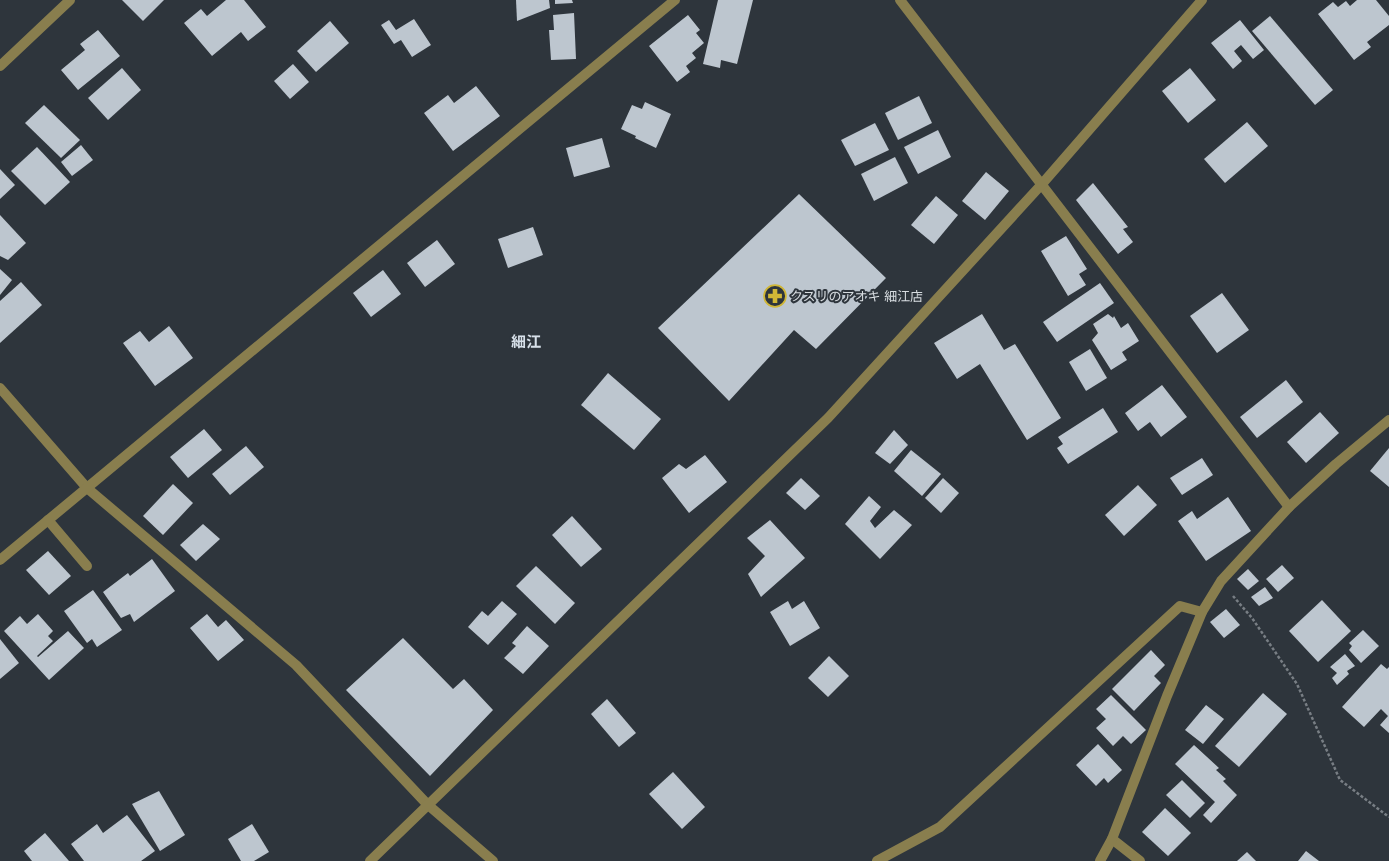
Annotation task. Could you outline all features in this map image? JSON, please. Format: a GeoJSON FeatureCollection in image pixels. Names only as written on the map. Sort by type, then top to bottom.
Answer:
{"type":"FeatureCollection","features":[{"type":"Feature","properties":{"kind":"street"},"geometry":{"type":"LineString","coordinates":[[0,66],[70,0]]}},
{"type":"Feature","properties":{"kind":"street"},"geometry":{"type":"LineString","coordinates":[[0,560],[675,0]]}},
{"type":"Feature","properties":{"kind":"street"},"geometry":{"type":"LineString","coordinates":[[900,0],[1289,507]]}},
{"type":"Feature","properties":{"kind":"street"},"geometry":{"type":"LineString","coordinates":[[370,861],[427,804],[828,418],[1042,184],[1202,0]]}},
{"type":"Feature","properties":{"kind":"street"},"geometry":{"type":"LineString","coordinates":[[0,388],[87,488],[296,665],[427,804],[493,861]]}},
{"type":"Feature","properties":{"kind":"street"},"geometry":{"type":"LineString","coordinates":[[1100,861],[1112,839],[1167,696],[1202,612],[1221,581],[1289,507],[1336,464],[1389,420]]}},
{"type":"Feature","properties":{"kind":"street"},"geometry":{"type":"LineString","coordinates":[[48,520],[87,566]]}},
{"type":"Feature","properties":{"kind":"street"},"geometry":{"type":"LineString","coordinates":[[877,861],[940,827],[1180,606],[1202,612]]}},
{"type":"Feature","properties":{"kind":"street"},"geometry":{"type":"LineString","coordinates":[[1112,839],[1140,861]]}},
{"type":"Feature","properties":{"kind":"path"},"geometry":{"type":"LineString","coordinates":[[1221,581],[1252,618],[1297,684],[1340,780],[1389,817]]}},
{"type":"Feature","properties":{"kind":"building"},"geometry":{"type":"Polygon","coordinates":[[[122,0],[164,0],[143,21],[122,0]]]}},
{"type":"Feature","properties":{"kind":"building"},"geometry":{"type":"Polygon","coordinates":[[[226,0],[244,0],[266,27],[248,41],[241,32],[212,56],[184,23],[201,9],[207,16],[226,0]]]}},
{"type":"Feature","properties":{"kind":"building"},"geometry":{"type":"Polygon","coordinates":[[[516,0],[549,0],[550,8],[517,21],[516,0]]]}},
{"type":"Feature","properties":{"kind":"building"},"geometry":{"type":"Polygon","coordinates":[[[555,0],[572,0],[573,3],[555,4],[555,0]]]}},
{"type":"Feature","properties":{"kind":"building"},"geometry":{"type":"Polygon","coordinates":[[[718,0],[753,0],[737,64],[721,60],[720,68],[703,64],[718,0]]]}},
{"type":"Feature","properties":{"kind":"building"},"geometry":{"type":"Polygon","coordinates":[[[1357,0],[1376,0],[1389,16],[1389,25],[1367,42],[1371,47],[1354,60],[1318,14],[1333,2],[1338,7],[1346,1],[1350,6],[1357,0]]]}},
{"type":"Feature","properties":{"kind":"building"},"geometry":{"type":"Polygon","coordinates":[[[574,13],[576,59],[551,60],[549,30],[554,30],[553,15],[574,13]]]}},
{"type":"Feature","properties":{"kind":"building"},"geometry":{"type":"Polygon","coordinates":[[[688,15],[700,30],[696,33],[704,43],[692,53],[696,58],[686,66],[690,72],[677,82],[649,46],[688,15]]]}},
{"type":"Feature","properties":{"kind":"building"},"geometry":{"type":"Polygon","coordinates":[[[1270,16],[1333,90],[1315,105],[1252,31],[1270,16]]]}},
{"type":"Feature","properties":{"kind":"building"},"geometry":{"type":"Polygon","coordinates":[[[414,19],[431,45],[412,57],[401,40],[394,44],[381,25],[389,20],[396,30],[414,19]]]}},
{"type":"Feature","properties":{"kind":"building"},"geometry":{"type":"Polygon","coordinates":[[[1240,20],[1264,50],[1253,59],[1241,45],[1234,51],[1242,61],[1233,69],[1211,43],[1240,20]]]}},
{"type":"Feature","properties":{"kind":"building"},"geometry":{"type":"Polygon","coordinates":[[[330,21],[349,43],[316,72],[297,51],[330,21]]]}},
{"type":"Feature","properties":{"kind":"building"},"geometry":{"type":"Polygon","coordinates":[[[98,30],[120,56],[78,90],[61,70],[85,50],[80,44],[98,30]]]}},
{"type":"Feature","properties":{"kind":"building"},"geometry":{"type":"Polygon","coordinates":[[[293,64],[309,82],[290,99],[274,81],[293,64]]]}},
{"type":"Feature","properties":{"kind":"building"},"geometry":{"type":"Polygon","coordinates":[[[122,68],[141,90],[108,120],[88,98],[122,68]]]}},
{"type":"Feature","properties":{"kind":"building"},"geometry":{"type":"Polygon","coordinates":[[[1190,68],[1216,100],[1188,123],[1162,91],[1190,68]]]}},
{"type":"Feature","properties":{"kind":"building"},"geometry":{"type":"Polygon","coordinates":[[[476,86],[500,116],[453,151],[424,113],[448,95],[454,103],[476,86]]]}},
{"type":"Feature","properties":{"kind":"building"},"geometry":{"type":"Polygon","coordinates":[[[919,96],[932,123],[898,140],[885,113],[919,96]]]}},
{"type":"Feature","properties":{"kind":"building"},"geometry":{"type":"Polygon","coordinates":[[[645,102],[671,114],[656,148],[635,138],[636,136],[621,129],[632,105],[642,109],[645,102]]]}},
{"type":"Feature","properties":{"kind":"building"},"geometry":{"type":"Polygon","coordinates":[[[44,105],[80,140],[61,158],[25,123],[44,105]]]}},
{"type":"Feature","properties":{"kind":"building"},"geometry":{"type":"Polygon","coordinates":[[[1247,122],[1268,146],[1225,183],[1204,159],[1247,122]]]}},
{"type":"Feature","properties":{"kind":"building"},"geometry":{"type":"Polygon","coordinates":[[[875,123],[889,150],[855,166],[841,140],[875,123]]]}},
{"type":"Feature","properties":{"kind":"building"},"geometry":{"type":"Polygon","coordinates":[[[938,130],[951,157],[918,174],[904,147],[938,130]]]}},
{"type":"Feature","properties":{"kind":"building"},"geometry":{"type":"Polygon","coordinates":[[[602,138],[610,167],[574,177],[566,148],[602,138]]]}},
{"type":"Feature","properties":{"kind":"building"},"geometry":{"type":"Polygon","coordinates":[[[81,145],[93,160],[72,176],[61,162],[81,145]]]}},
{"type":"Feature","properties":{"kind":"building"},"geometry":{"type":"Polygon","coordinates":[[[37,147],[70,182],[45,205],[11,171],[37,147]]]}},
{"type":"Feature","properties":{"kind":"building"},"geometry":{"type":"Polygon","coordinates":[[[895,157],[908,183],[874,201],[861,174],[895,157]]]}},
{"type":"Feature","properties":{"kind":"building"},"geometry":{"type":"Polygon","coordinates":[[[0,169],[15,185],[0,199],[0,169]]]}},
{"type":"Feature","properties":{"kind":"building"},"geometry":{"type":"Polygon","coordinates":[[[986,172],[1009,191],[985,220],[962,201],[986,172]]]}},
{"type":"Feature","properties":{"kind":"building"},"geometry":{"type":"Polygon","coordinates":[[[1093,183],[1128,227],[1123,229],[1133,242],[1118,254],[1076,200],[1093,183]]]}},
{"type":"Feature","properties":{"kind":"building"},"geometry":{"type":"Polygon","coordinates":[[[799,194],[886,278],[816,349],[794,330],[729,401],[658,328],[799,194]]]}},
{"type":"Feature","properties":{"kind":"building"},"geometry":{"type":"Polygon","coordinates":[[[936,196],[958,215],[934,244],[911,225],[936,196]]]}},
{"type":"Feature","properties":{"kind":"building"},"geometry":{"type":"Polygon","coordinates":[[[0,215],[26,243],[8,260],[0,256],[0,215]]]}},
{"type":"Feature","properties":{"kind":"building"},"geometry":{"type":"Polygon","coordinates":[[[533,227],[543,255],[508,268],[498,239],[533,227]]]}},
{"type":"Feature","properties":{"kind":"building"},"geometry":{"type":"Polygon","coordinates":[[[1066,236],[1087,269],[1079,274],[1086,285],[1068,296],[1041,251],[1066,236]]]}},
{"type":"Feature","properties":{"kind":"building"},"geometry":{"type":"Polygon","coordinates":[[[437,240],[455,264],[425,287],[407,263],[437,240]]]}},
{"type":"Feature","properties":{"kind":"building"},"geometry":{"type":"Polygon","coordinates":[[[0,269],[12,280],[0,295],[0,269]]]}},
{"type":"Feature","properties":{"kind":"building"},"geometry":{"type":"Polygon","coordinates":[[[383,270],[401,294],[371,317],[353,293],[383,270]]]}},
{"type":"Feature","properties":{"kind":"building"},"geometry":{"type":"Polygon","coordinates":[[[21,282],[42,305],[0,343],[0,301],[21,282]]]}},
{"type":"Feature","properties":{"kind":"building"},"geometry":{"type":"Polygon","coordinates":[[[1100,283],[1114,303],[1057,342],[1043,322],[1100,283]]]}},
{"type":"Feature","properties":{"kind":"building"},"geometry":{"type":"Polygon","coordinates":[[[1222,293],[1249,330],[1217,353],[1190,316],[1222,293]]]}},
{"type":"Feature","properties":{"kind":"building"},"geometry":{"type":"Polygon","coordinates":[[[982,314],[1004,350],[1015,344],[1061,418],[1027,440],[980,364],[957,379],[934,343],[982,314]]]}},
{"type":"Feature","properties":{"kind":"building"},"geometry":{"type":"Polygon","coordinates":[[[1108,314],[1113,318],[1114,316],[1121,328],[1128,323],[1139,341],[1122,352],[1127,360],[1111,370],[1092,340],[1098,333],[1093,324],[1108,314]]]}},
{"type":"Feature","properties":{"kind":"building"},"geometry":{"type":"Polygon","coordinates":[[[169,326],[193,358],[155,386],[123,343],[140,331],[149,342],[169,326]]]}},
{"type":"Feature","properties":{"kind":"building"},"geometry":{"type":"Polygon","coordinates":[[[1090,349],[1107,378],[1086,391],[1069,362],[1090,349]]]}},
{"type":"Feature","properties":{"kind":"building"},"geometry":{"type":"Polygon","coordinates":[[[608,373],[661,419],[634,450],[581,405],[608,373]]]}},
{"type":"Feature","properties":{"kind":"building"},"geometry":{"type":"Polygon","coordinates":[[[1286,380],[1303,402],[1257,438],[1240,417],[1286,380]]]}},
{"type":"Feature","properties":{"kind":"building"},"geometry":{"type":"Polygon","coordinates":[[[1162,385],[1187,417],[1161,437],[1150,422],[1138,431],[1125,413],[1162,385]]]}},
{"type":"Feature","properties":{"kind":"building"},"geometry":{"type":"Polygon","coordinates":[[[1103,408],[1118,432],[1068,464],[1057,448],[1063,444],[1058,437],[1103,408]]]}},
{"type":"Feature","properties":{"kind":"building"},"geometry":{"type":"Polygon","coordinates":[[[1320,412],[1339,433],[1306,463],[1287,442],[1320,412]]]}},
{"type":"Feature","properties":{"kind":"building"},"geometry":{"type":"Polygon","coordinates":[[[204,429],[222,450],[188,478],[170,457],[204,429]]]}},
{"type":"Feature","properties":{"kind":"building"},"geometry":{"type":"Polygon","coordinates":[[[894,430],[908,445],[890,464],[875,453],[894,430]]]}},
{"type":"Feature","properties":{"kind":"building"},"geometry":{"type":"Polygon","coordinates":[[[246,446],[264,467],[230,495],[212,474],[246,446]]]}},
{"type":"Feature","properties":{"kind":"building"},"geometry":{"type":"Polygon","coordinates":[[[1389,448],[1389,487],[1370,471],[1389,448]]]}},
{"type":"Feature","properties":{"kind":"building"},"geometry":{"type":"Polygon","coordinates":[[[911,450],[941,474],[922,496],[894,471],[911,450]]]}},
{"type":"Feature","properties":{"kind":"building"},"geometry":{"type":"Polygon","coordinates":[[[705,455],[727,482],[689,513],[662,478],[679,464],[686,469],[705,455]]]}},
{"type":"Feature","properties":{"kind":"building"},"geometry":{"type":"Polygon","coordinates":[[[1202,458],[1213,475],[1182,495],[1170,478],[1202,458]]]}},
{"type":"Feature","properties":{"kind":"building"},"geometry":{"type":"Polygon","coordinates":[[[801,478],[820,496],[805,510],[786,493],[801,478]]]}},
{"type":"Feature","properties":{"kind":"building"},"geometry":{"type":"Polygon","coordinates":[[[943,478],[959,493],[941,513],[925,498],[943,478]]]}},
{"type":"Feature","properties":{"kind":"building"},"geometry":{"type":"Polygon","coordinates":[[[173,484],[193,503],[163,535],[143,516],[173,484]]]}},
{"type":"Feature","properties":{"kind":"building"},"geometry":{"type":"Polygon","coordinates":[[[1138,485],[1157,505],[1124,536],[1105,515],[1138,485]]]}},
{"type":"Feature","properties":{"kind":"building"},"geometry":{"type":"Polygon","coordinates":[[[869,496],[881,507],[870,521],[875,528],[894,510],[912,525],[880,559],[845,524],[869,496]]]}},
{"type":"Feature","properties":{"kind":"building"},"geometry":{"type":"Polygon","coordinates":[[[1228,497],[1251,531],[1206,561],[1178,521],[1192,511],[1197,519],[1228,497]]]}},
{"type":"Feature","properties":{"kind":"building"},"geometry":{"type":"Polygon","coordinates":[[[572,516],[602,549],[581,567],[552,535],[572,516]]]}},
{"type":"Feature","properties":{"kind":"building"},"geometry":{"type":"Polygon","coordinates":[[[770,520],[805,558],[761,597],[748,574],[765,556],[747,538],[770,520]]]}},
{"type":"Feature","properties":{"kind":"building"},"geometry":{"type":"Polygon","coordinates":[[[203,524],[220,539],[196,561],[180,545],[203,524]]]}},
{"type":"Feature","properties":{"kind":"building"},"geometry":{"type":"Polygon","coordinates":[[[48,551],[71,576],[49,595],[26,570],[48,551]]]}},
{"type":"Feature","properties":{"kind":"building"},"geometry":{"type":"Polygon","coordinates":[[[152,559],[175,591],[134,622],[130,614],[121,618],[103,592],[128,573],[130,576],[152,559]]]}},
{"type":"Feature","properties":{"kind":"building"},"geometry":{"type":"Polygon","coordinates":[[[1282,565],[1294,578],[1278,592],[1266,579],[1282,565]]]}},
{"type":"Feature","properties":{"kind":"building"},"geometry":{"type":"Polygon","coordinates":[[[536,566],[575,603],[555,624],[516,586],[536,566]]]}},
{"type":"Feature","properties":{"kind":"building"},"geometry":{"type":"Polygon","coordinates":[[[1248,569],[1259,581],[1248,590],[1237,579],[1248,569]]]}},
{"type":"Feature","properties":{"kind":"building"},"geometry":{"type":"Polygon","coordinates":[[[1265,587],[1273,598],[1259,606],[1251,597],[1265,587]]]}},
{"type":"Feature","properties":{"kind":"building"},"geometry":{"type":"Polygon","coordinates":[[[93,590],[122,630],[97,647],[92,639],[87,643],[64,611],[93,590]]]}},
{"type":"Feature","properties":{"kind":"building"},"geometry":{"type":"Polygon","coordinates":[[[1322,600],[1351,631],[1318,662],[1289,631],[1322,600]]]}},
{"type":"Feature","properties":{"kind":"building"},"geometry":{"type":"Polygon","coordinates":[[[502,601],[517,614],[488,645],[468,627],[482,611],[488,616],[502,601]]]}},
{"type":"Feature","properties":{"kind":"building"},"geometry":{"type":"Polygon","coordinates":[[[788,601],[792,609],[804,601],[820,628],[790,646],[770,612],[788,601]]]}},
{"type":"Feature","properties":{"kind":"building"},"geometry":{"type":"Polygon","coordinates":[[[1226,609],[1240,625],[1224,638],[1210,622],[1226,609]]]}},
{"type":"Feature","properties":{"kind":"building"},"geometry":{"type":"Polygon","coordinates":[[[38,614],[53,631],[48,636],[53,641],[37,656],[38,657],[68,631],[84,648],[49,680],[4,631],[20,616],[27,624],[38,614]]]}},
{"type":"Feature","properties":{"kind":"building"},"geometry":{"type":"Polygon","coordinates":[[[207,614],[218,627],[226,620],[244,640],[218,661],[190,628],[207,614]]]}},
{"type":"Feature","properties":{"kind":"building"},"geometry":{"type":"Polygon","coordinates":[[[527,626],[549,646],[523,674],[504,658],[516,646],[512,643],[527,626]]]}},
{"type":"Feature","properties":{"kind":"building"},"geometry":{"type":"Polygon","coordinates":[[[1363,630],[1379,646],[1361,663],[1349,650],[1352,646],[1349,643],[1363,630]]]}},
{"type":"Feature","properties":{"kind":"building"},"geometry":{"type":"Polygon","coordinates":[[[403,638],[453,689],[464,679],[493,710],[430,776],[346,690],[403,638]]]}},
{"type":"Feature","properties":{"kind":"building"},"geometry":{"type":"Polygon","coordinates":[[[0,639],[19,663],[0,679],[0,639]]]}},
{"type":"Feature","properties":{"kind":"building"},"geometry":{"type":"Polygon","coordinates":[[[1151,650],[1165,665],[1154,676],[1161,683],[1134,711],[1112,689],[1151,650]]]}},
{"type":"Feature","properties":{"kind":"building"},"geometry":{"type":"Polygon","coordinates":[[[1345,654],[1355,666],[1347,671],[1349,674],[1337,685],[1332,678],[1337,673],[1330,667],[1345,654]]]}},
{"type":"Feature","properties":{"kind":"building"},"geometry":{"type":"Polygon","coordinates":[[[829,656],[849,676],[828,697],[808,678],[829,656]]]}},
{"type":"Feature","properties":{"kind":"building"},"geometry":{"type":"Polygon","coordinates":[[[1381,664],[1387,669],[1389,667],[1389,733],[1380,725],[1388,716],[1381,709],[1364,727],[1342,707],[1381,664]]]}},
{"type":"Feature","properties":{"kind":"building"},"geometry":{"type":"Polygon","coordinates":[[[1263,693],[1287,714],[1239,767],[1215,746],[1263,693]]]}},
{"type":"Feature","properties":{"kind":"building"},"geometry":{"type":"Polygon","coordinates":[[[1111,695],[1146,730],[1131,744],[1123,736],[1113,746],[1096,728],[1106,719],[1096,709],[1111,695]]]}},
{"type":"Feature","properties":{"kind":"building"},"geometry":{"type":"Polygon","coordinates":[[[607,699],[636,733],[619,747],[591,714],[607,699]]]}},
{"type":"Feature","properties":{"kind":"building"},"geometry":{"type":"Polygon","coordinates":[[[1206,705],[1224,719],[1203,744],[1185,730],[1206,705]]]}},
{"type":"Feature","properties":{"kind":"building"},"geometry":{"type":"Polygon","coordinates":[[[1098,744],[1122,770],[1108,783],[1104,778],[1096,786],[1076,765],[1098,744]]]}},
{"type":"Feature","properties":{"kind":"building"},"geometry":{"type":"Polygon","coordinates":[[[1194,745],[1219,768],[1216,770],[1226,779],[1223,781],[1237,795],[1211,823],[1203,815],[1215,802],[1175,764],[1194,745]]]}},
{"type":"Feature","properties":{"kind":"building"},"geometry":{"type":"Polygon","coordinates":[[[673,772],[705,807],[682,829],[649,794],[673,772]]]}},
{"type":"Feature","properties":{"kind":"building"},"geometry":{"type":"Polygon","coordinates":[[[1182,780],[1205,803],[1190,818],[1166,795],[1182,780]]]}},
{"type":"Feature","properties":{"kind":"building"},"geometry":{"type":"Polygon","coordinates":[[[159,791],[185,835],[160,851],[132,804],[159,791]]]}},
{"type":"Feature","properties":{"kind":"building"},"geometry":{"type":"Polygon","coordinates":[[[1165,808],[1191,833],[1168,856],[1142,832],[1165,808]]]}},
{"type":"Feature","properties":{"kind":"building"},"geometry":{"type":"Polygon","coordinates":[[[127,815],[155,851],[141,861],[84,861],[71,844],[97,824],[103,833],[127,815]]]}},
{"type":"Feature","properties":{"kind":"building"},"geometry":{"type":"Polygon","coordinates":[[[252,824],[269,852],[254,861],[241,861],[228,839],[252,824]]]}},
{"type":"Feature","properties":{"kind":"building"},"geometry":{"type":"Polygon","coordinates":[[[45,833],[69,861],[32,861],[24,851],[45,833]]]}},
{"type":"Feature","properties":{"kind":"building"},"geometry":{"type":"Polygon","coordinates":[[[1306,851],[1319,861],[1298,861],[1306,851]]]}},
{"type":"Feature","properties":{"kind":"building"},"geometry":{"type":"Polygon","coordinates":[[[1247,852],[1256,861],[1237,861],[1247,852]]]}},
{"type":"Feature","properties":{"kind":"place","name":"クスリのアオキ 細江店"},"geometry":{"type":"Point","coordinates":[775,296]}},
{"type":"Feature","properties":{"kind":"district","name":"細江"},"geometry":{"type":"Point","coordinates":[526,342]}}]}
